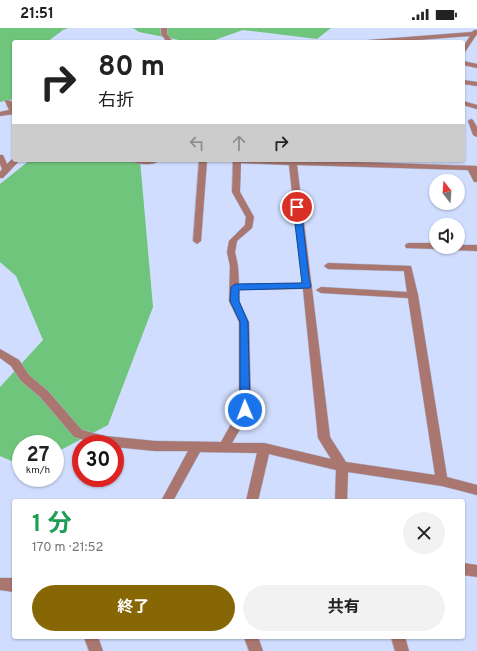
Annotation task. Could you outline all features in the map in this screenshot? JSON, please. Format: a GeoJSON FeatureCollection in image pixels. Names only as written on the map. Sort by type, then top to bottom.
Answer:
{"type":"FeatureCollection","features":[{"type":"Feature","properties":{"kind":"street"},"geometry":{"type":"LineString","coordinates":[[164,28],[164,34],[168,40]]}},
{"type":"Feature","properties":{"kind":"street"},"geometry":{"type":"LineString","coordinates":[[390,40],[475,32]]}},
{"type":"Feature","properties":{"kind":"street"},"geometry":{"type":"LineString","coordinates":[[465,48],[475,32]]}},
{"type":"Feature","properties":{"kind":"street"},"geometry":{"type":"LineString","coordinates":[[465,64],[477,66]]}},
{"type":"Feature","properties":{"kind":"street"},"geometry":{"type":"LineString","coordinates":[[465,82],[477,84]]}},
{"type":"Feature","properties":{"kind":"street"},"geometry":{"type":"LineString","coordinates":[[8,101],[12,108]]}},
{"type":"Feature","properties":{"kind":"street"},"geometry":{"type":"LineString","coordinates":[[465,104],[477,107]]}},
{"type":"Feature","properties":{"kind":"street"},"geometry":{"type":"LineString","coordinates":[[0,114],[12,112]]}},
{"type":"Feature","properties":{"kind":"street"},"geometry":{"type":"LineString","coordinates":[[471,121],[477,135]]}},
{"type":"Feature","properties":{"kind":"street"},"geometry":{"type":"LineString","coordinates":[[0,157],[6,169]]}},
{"type":"Feature","properties":{"kind":"street"},"geometry":{"type":"LineString","coordinates":[[0,176],[14,162]]}},
{"type":"Feature","properties":{"kind":"street"},"geometry":{"type":"LineString","coordinates":[[197,241],[203,162]]}},
{"type":"Feature","properties":{"kind":"street"},"geometry":{"type":"LineString","coordinates":[[224,446],[245,410],[244,322],[234,301],[235,287],[231,252],[234,241],[240,233],[249,226],[250,217],[236,192],[237,162]]}},
{"type":"Feature","properties":{"kind":"street"},"geometry":{"type":"LineString","coordinates":[[291,162],[324,438],[342,466],[341,499]]}},
{"type":"Feature","properties":{"kind":"street"},"geometry":{"type":"LineString","coordinates":[[317,162],[474,168],[477,180]]}},
{"type":"Feature","properties":{"kind":"street"},"geometry":{"type":"LineString","coordinates":[[409,246],[429,246]]}},
{"type":"Feature","properties":{"kind":"street"},"geometry":{"type":"LineString","coordinates":[[465,248],[477,248]]}},
{"type":"Feature","properties":{"kind":"street"},"geometry":{"type":"LineString","coordinates":[[328,266],[408,268],[442,481]]}},
{"type":"Feature","properties":{"kind":"street"},"geometry":{"type":"LineString","coordinates":[[235,287],[307,286]]}},
{"type":"Feature","properties":{"kind":"street"},"geometry":{"type":"LineString","coordinates":[[321,290],[413,295]]}},
{"type":"Feature","properties":{"kind":"street"},"geometry":{"type":"LineString","coordinates":[[0,354],[15,363],[25,378],[44,394],[78,434],[105,441],[154,446],[224,446],[264,448],[342,466],[442,481],[477,490]]}},
{"type":"Feature","properties":{"kind":"street"},"geometry":{"type":"LineString","coordinates":[[168,499],[197,446]]}},
{"type":"Feature","properties":{"kind":"street"},"geometry":{"type":"LineString","coordinates":[[252,499],[264,448]]}},
{"type":"Feature","properties":{"kind":"street"},"geometry":{"type":"LineString","coordinates":[[465,569],[477,571]]}},
{"type":"Feature","properties":{"kind":"street"},"geometry":{"type":"LineString","coordinates":[[0,584],[12,585]]}},
{"type":"Feature","properties":{"kind":"street"},"geometry":{"type":"LineString","coordinates":[[92,639],[96,651]]}},
{"type":"Feature","properties":{"kind":"street"},"geometry":{"type":"LineString","coordinates":[[252,639],[256,651]]}},
{"type":"Feature","properties":{"kind":"street"},"geometry":{"type":"LineString","coordinates":[[399,639],[402,651]]}},
{"type":"Feature","properties":{"kind":"green space"},"geometry":{"type":"Polygon","coordinates":[[[0,28],[68,28],[50,40],[12,40],[12,99],[0,102],[0,28]]]}},
{"type":"Feature","properties":{"kind":"green space"},"geometry":{"type":"Polygon","coordinates":[[[133,28],[331,28],[317,39],[243,30],[215,40],[179,40],[139,32],[133,28]]]}},
{"type":"Feature","properties":{"kind":"green space"},"geometry":{"type":"Polygon","coordinates":[[[28,162],[140,162],[153,307],[108,425],[89,435],[72,435],[72,444],[64,448],[64,435],[12,435],[12,461],[0,456],[0,387],[43,340],[16,276],[0,262],[0,184],[28,162]]]}},
{"type":"Feature","properties":{"kind":"route"},"geometry":{"type":"LineString","coordinates":[[245,410],[244,322],[234,301],[235,287],[307,286],[297,207]]}}]}
